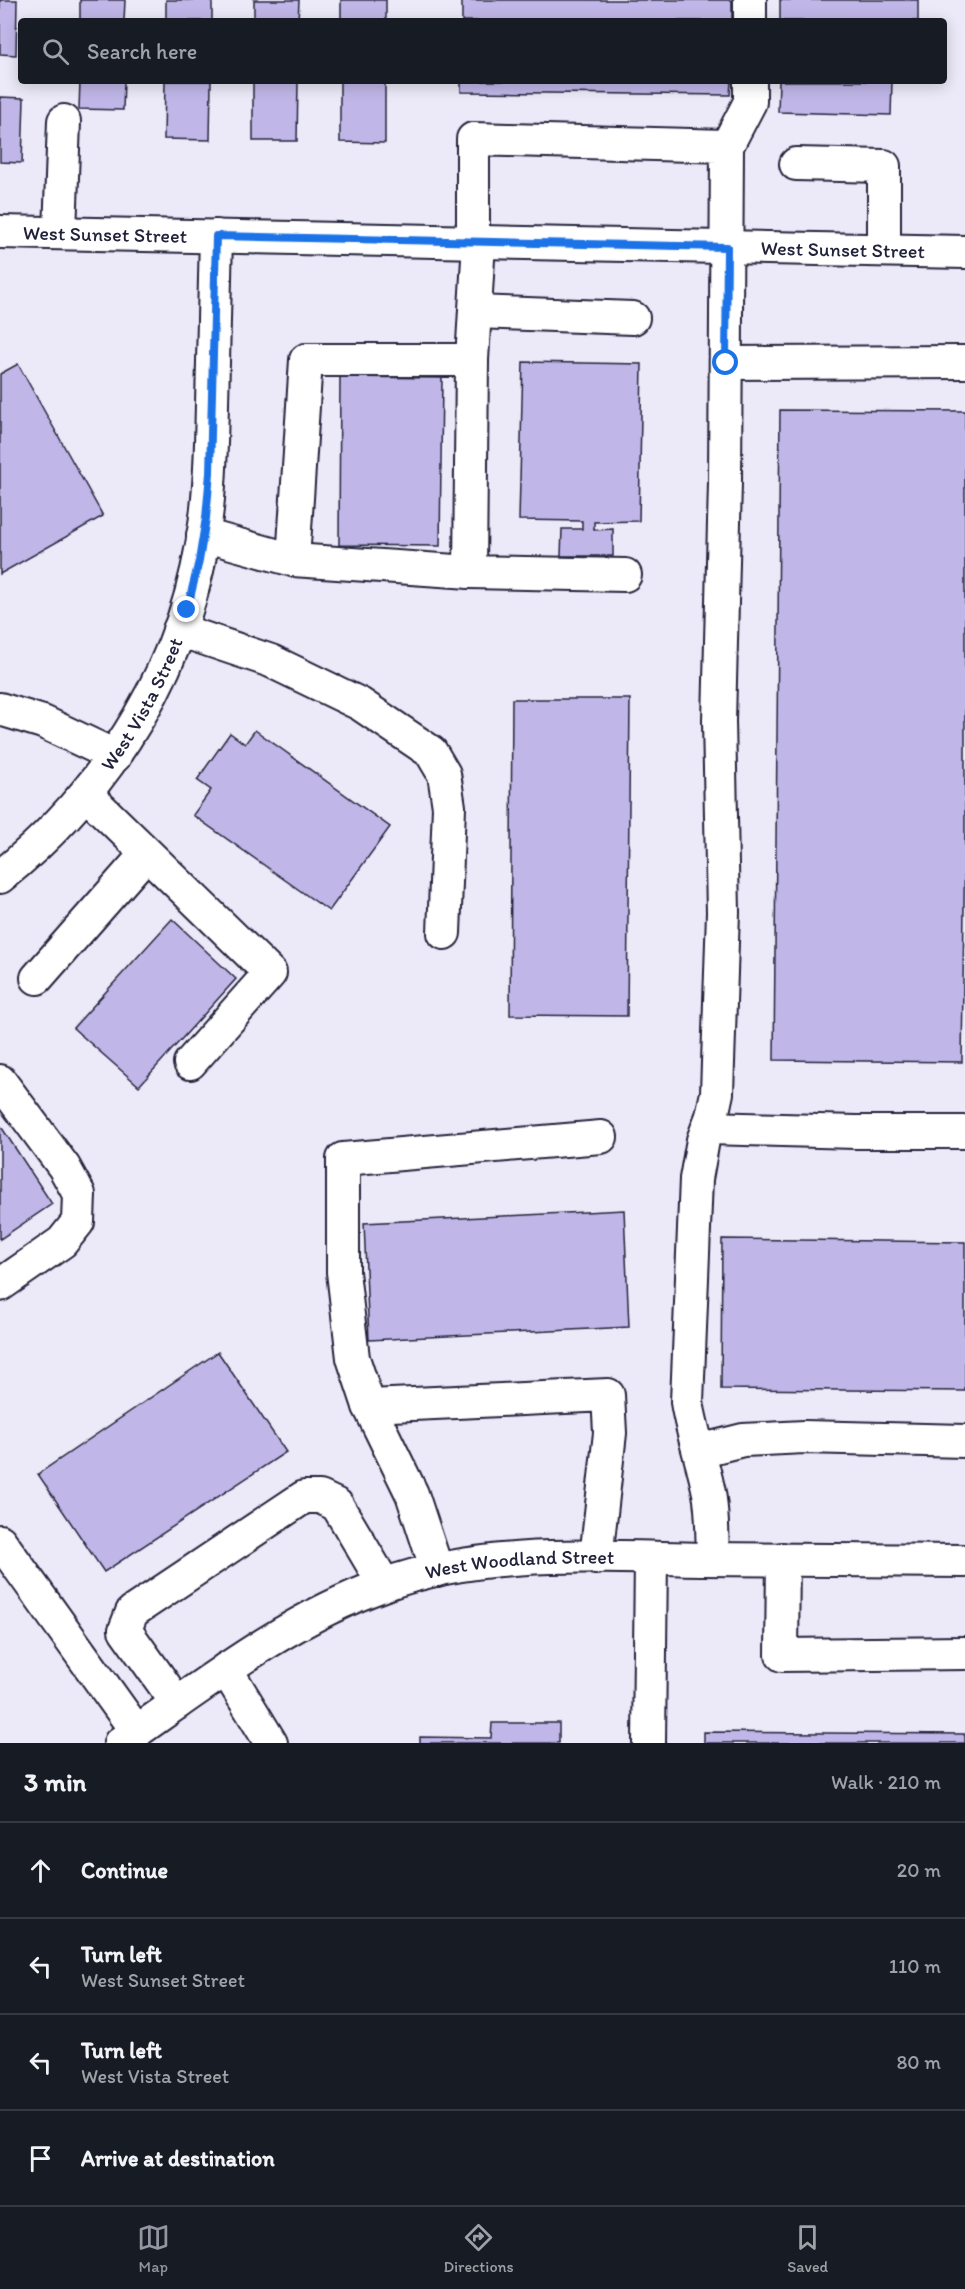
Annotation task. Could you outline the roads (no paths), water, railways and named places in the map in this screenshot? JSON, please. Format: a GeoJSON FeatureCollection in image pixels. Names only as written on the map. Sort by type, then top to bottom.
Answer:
{"type":"FeatureCollection","features":[{"type":"Feature","properties":{"kind":"street"},"geometry":{"type":"LineString","coordinates":[[750,0],[750,18]]}},
{"type":"Feature","properties":{"kind":"street"},"geometry":{"type":"LineString","coordinates":[[714,1559],[710,1496],[687,1402],[696,1179],[717,1093],[723,912],[719,721],[726,363],[727,146],[750,102],[750,84]]}},
{"type":"Feature","properties":{"kind":"street"},"geometry":{"type":"LineString","coordinates":[[60,233],[64,121]]}},
{"type":"Feature","properties":{"kind":"street"},"geometry":{"type":"LineString","coordinates":[[470,572],[472,360],[476,242],[473,140],[727,146]]}},
{"type":"Feature","properties":{"kind":"street"},"geometry":{"type":"LineString","coordinates":[[796,164],[884,166],[885,250]]}},
{"type":"Feature","properties":{"kind":"street","name":"West Sunset Street"},"geometry":{"type":"LineString","coordinates":[[0,231],[965,252]]}},
{"type":"Feature","properties":{"kind":"street","name":"West Vista Street"},"geometry":{"type":"LineString","coordinates":[[0,877],[61,824],[115,756],[148,705],[180,630],[199,561],[210,473],[216,236]]}},
{"type":"Feature","properties":{"kind":"street"},"geometry":{"type":"LineString","coordinates":[[475,312],[633,318]]}},
{"type":"Feature","properties":{"kind":"street"},"geometry":{"type":"LineString","coordinates":[[293,560],[306,360],[472,360]]}},
{"type":"Feature","properties":{"kind":"street"},"geometry":{"type":"LineString","coordinates":[[726,363],[965,362]]}},
{"type":"Feature","properties":{"kind":"street"},"geometry":{"type":"LineString","coordinates":[[203,535],[293,560],[470,572],[625,575]]}},
{"type":"Feature","properties":{"kind":"street"},"geometry":{"type":"LineString","coordinates":[[180,630],[271,661],[360,704],[431,752],[444,774],[449,807],[444,933]]}},
{"type":"Feature","properties":{"kind":"street"},"geometry":{"type":"LineString","coordinates":[[0,710],[43,722],[115,756]]}},
{"type":"Feature","properties":{"kind":"street"},"geometry":{"type":"LineString","coordinates":[[86,794],[270,973],[190,1063]]}},
{"type":"Feature","properties":{"kind":"street"},"geometry":{"type":"LineString","coordinates":[[37,978],[146,854]]}},
{"type":"Feature","properties":{"kind":"street"},"geometry":{"type":"LineString","coordinates":[[0,1081],[64,1167],[79,1194],[78,1222],[62,1242],[0,1285]]}},
{"type":"Feature","properties":{"kind":"street"},"geometry":{"type":"LineString","coordinates":[[708,1128],[965,1132]]}},
{"type":"Feature","properties":{"kind":"street"},"geometry":{"type":"LineString","coordinates":[[437,1570],[412,1494],[369,1406],[353,1358],[343,1272],[343,1159],[601,1137]]}},
{"type":"Feature","properties":{"kind":"street"},"geometry":{"type":"LineString","coordinates":[[369,1406],[608,1395],[610,1432],[596,1558]]}},
{"type":"Feature","properties":{"kind":"street"},"geometry":{"type":"LineString","coordinates":[[699,1451],[743,1440],[804,1437],[965,1441]]}},
{"type":"Feature","properties":{"kind":"street"},"geometry":{"type":"LineString","coordinates":[[177,1703],[125,1630],[132,1612],[304,1497],[320,1497],[337,1505],[384,1584]]}},
{"type":"Feature","properties":{"kind":"street"},"geometry":{"type":"LineString","coordinates":[[0,1541],[129,1737]]}},
{"type":"Feature","properties":{"kind":"street","name":"West Woodland Street"},"geometry":{"type":"LineString","coordinates":[[129,1737],[278,1634],[384,1584],[437,1570],[498,1560],[596,1558],[965,1561]]}},
{"type":"Feature","properties":{"kind":"street"},"geometry":{"type":"LineString","coordinates":[[649,1743],[651,1558]]}},
{"type":"Feature","properties":{"kind":"street"},"geometry":{"type":"LineString","coordinates":[[783,1559],[782,1655],[965,1653]]}},
{"type":"Feature","properties":{"kind":"street"},"geometry":{"type":"LineString","coordinates":[[226,1669],[271,1743]]}}]}
